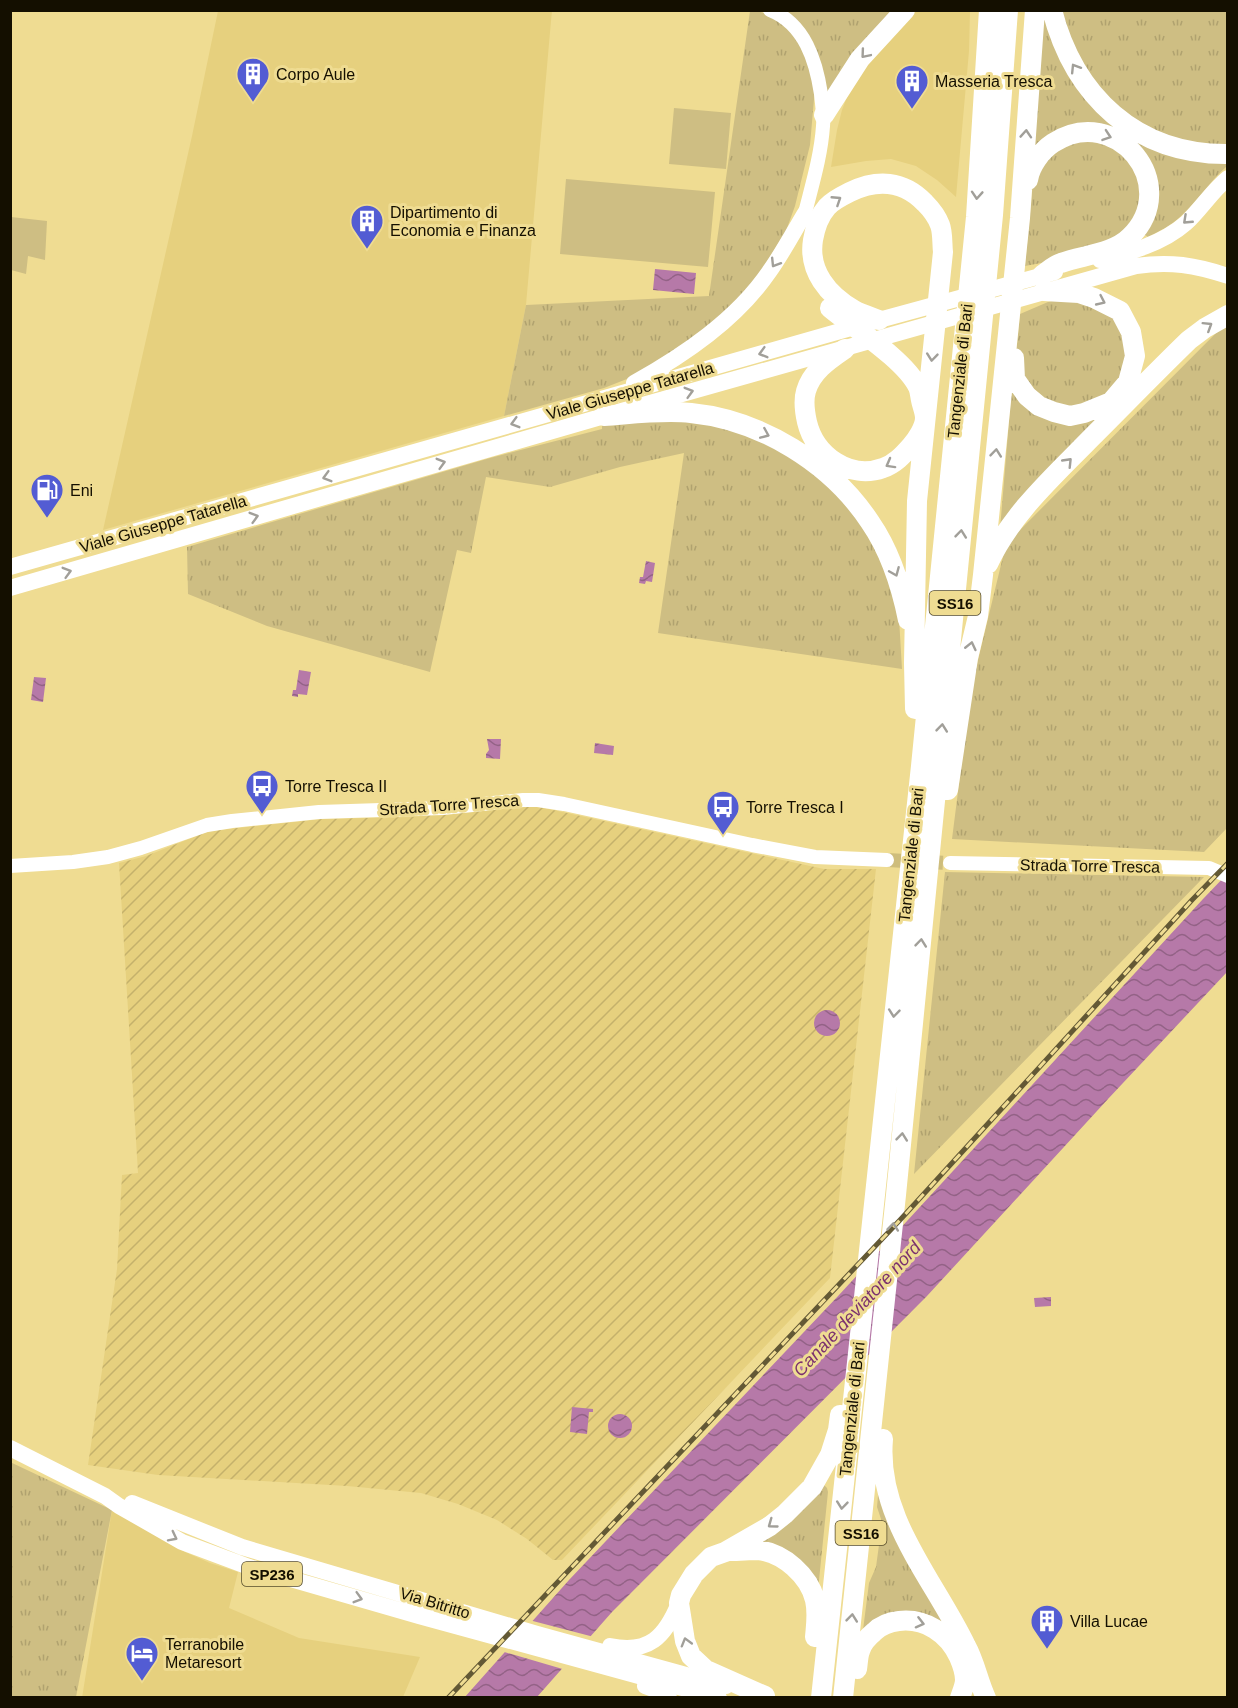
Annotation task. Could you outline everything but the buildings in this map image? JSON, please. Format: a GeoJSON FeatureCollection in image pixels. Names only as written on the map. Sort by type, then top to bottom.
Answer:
{"type":"FeatureCollection","features":[{"type":"Feature","properties":{"kind":"highway"},"geometry":{"type":"LineString","coordinates":[[824,116],[860,59],[905,10]]}},
{"type":"Feature","properties":{"kind":"highway","name":"Tangenziale di Bari"},"geometry":{"type":"LineString","coordinates":[[821,1693],[849,1384],[849,1326],[865,1286],[921,766],[976,217],[989,10]]}},
{"type":"Feature","properties":{"kind":"highway","name":"Tangenziale di Bari"},"geometry":{"type":"LineString","coordinates":[[843,1698],[896,1195],[993,215],[1008,10]]}},
{"type":"Feature","properties":{"kind":"highway"},"geometry":{"type":"LineString","coordinates":[[932,826],[949,788],[968,658],[978,616],[1011,316],[1035,10]]}},
{"type":"Feature","properties":{"kind":"highway"},"geometry":{"type":"LineString","coordinates":[[1052,10],[1056,27],[1071,62],[1095,96],[1126,125],[1174,148],[1210,154],[1227,154]]}},
{"type":"Feature","properties":{"kind":"highway"},"geometry":{"type":"LineString","coordinates":[[1011,316],[1015,379],[1027,396],[1039,406],[1070,416],[1084,413],[1111,402],[1128,382],[1135,356],[1131,332],[1120,310],[1094,298],[1043,283],[1059,263],[1112,248],[1127,240],[1137,229],[1145,217],[1149,200],[1149,183],[1143,166],[1134,152],[1124,143],[1100,133],[1087,131],[1061,138],[1049,146],[1037,159],[1029,174],[1020,218]]}},
{"type":"Feature","properties":{"kind":"highway","name":"SS16"},"geometry":{"type":"LineString","coordinates":[[879,320],[855,311],[834,297],[821,281],[814,264],[812,246],[815,227],[827,207],[839,197],[862,186],[884,183],[903,187],[916,194],[931,209],[940,225],[943,252],[917,501],[914,663],[915,707],[921,766]]}},
{"type":"Feature","properties":{"kind":"highway"},"geometry":{"type":"LineString","coordinates":[[805,213],[801,231],[801,248],[803,268],[811,287],[820,300],[906,370],[918,387],[926,420],[917,439],[900,458],[885,468],[868,471],[852,470],[833,462],[809,432],[805,412],[805,393],[810,380],[821,366],[845,349]]}},
{"type":"Feature","properties":{"kind":"highway"},"geometry":{"type":"LineString","coordinates":[[983,575],[1008,528],[1049,482],[1189,340],[1227,315]]}},
{"type":"Feature","properties":{"kind":"highway"},"geometry":{"type":"LineString","coordinates":[[604,416],[692,413],[726,420],[774,438],[801,454],[823,471],[845,491],[870,522],[886,552],[898,580],[905,606],[914,663]]}},
{"type":"Feature","properties":{"kind":"highway"},"geometry":{"type":"LineString","coordinates":[[878,1369],[885,1410],[881,1460],[894,1510],[920,1565],[966,1644],[986,1698]]}},
{"type":"Feature","properties":{"kind":"highway"},"geometry":{"type":"LineString","coordinates":[[767,1697],[706,1670],[690,1656],[685,1641],[679,1603],[681,1595],[694,1574],[711,1557],[725,1552],[770,1526],[786,1514],[812,1487],[830,1455],[849,1384]]}},
{"type":"Feature","properties":{"kind":"highway"},"geometry":{"type":"LineString","coordinates":[[725,1552],[760,1550],[776,1555],[789,1563],[808,1584],[814,1599],[817,1617],[813,1659],[821,1693]]}},
{"type":"Feature","properties":{"kind":"highway"},"geometry":{"type":"LineString","coordinates":[[850,1698],[854,1691],[860,1651],[866,1639],[879,1627],[890,1622],[906,1620],[921,1622],[934,1628],[955,1648],[966,1681],[960,1698]]}},
{"type":"Feature","properties":{"kind":"main road","name":"Viale Giuseppe Tatarella"},"geometry":{"type":"LineString","coordinates":[[10,588],[604,416],[845,349],[1043,283],[1162,240],[1185,224],[1227,178]]}},
{"type":"Feature","properties":{"kind":"main road"},"geometry":{"type":"LineString","coordinates":[[611,396],[666,365],[733,313],[768,273],[805,213]]}},
{"type":"Feature","properties":{"kind":"main road","name":"Viale Giuseppe Tatarella"},"geometry":{"type":"LineString","coordinates":[[10,567],[879,320],[1043,283],[1136,266],[1175,264],[1194,266],[1227,276]]}},
{"type":"Feature","properties":{"kind":"main road","name":"Via Bitritto"},"geometry":{"type":"LineString","coordinates":[[10,1449],[105,1496],[121,1499],[242,1547],[453,1616],[719,1698]]}},
{"type":"Feature","properties":{"kind":"main road"},"geometry":{"type":"LineString","coordinates":[[453,1616],[482,1610],[623,1648],[638,1648],[661,1635],[670,1623],[679,1603]]}},
{"type":"Feature","properties":{"kind":"main road"},"geometry":{"type":"LineString","coordinates":[[453,1616],[474,1637],[664,1693],[673,1685]]}},
{"type":"Feature","properties":{"kind":"main road","name":"Via Bitritto"},"geometry":{"type":"LineString","coordinates":[[673,1685],[767,1697]]}},
{"type":"Feature","properties":{"kind":"street"},"geometry":{"type":"LineString","coordinates":[[770,10],[793,26],[809,46],[816,67],[824,116],[815,174],[805,213]]}},
{"type":"Feature","properties":{"kind":"street","name":"Strada Torre Tresca"},"geometry":{"type":"LineString","coordinates":[[10,866],[108,857],[207,825],[232,821],[319,812],[443,808],[523,800],[564,804],[815,857],[887,860]]}},
{"type":"Feature","properties":{"kind":"street","name":"Strada Torre Tresca"},"geometry":{"type":"LineString","coordinates":[[950,863],[1209,868],[1227,875]]}},
{"type":"Feature","properties":{"kind":"shaded area"},"geometry":{"type":"Polygon","coordinates":[[[218,11],[552,11],[526,305],[504,416],[103,530],[218,11]]]}},
{"type":"Feature","properties":{"kind":"shaded area"},"geometry":{"type":"Polygon","coordinates":[[[916,11],[970,11],[969,51],[956,197],[916,166],[891,159],[831,167],[837,130],[849,92],[860,72],[916,11]]]}},
{"type":"Feature","properties":{"kind":"shaded area"},"geometry":{"type":"Polygon","coordinates":[[[535,806],[824,869],[876,869],[830,1278],[562,1560],[553,1560],[527,1539],[497,1520],[458,1504],[421,1493],[347,1486],[158,1475],[88,1465],[117,1269],[122,1175],[138,1173],[119,863],[146,856],[209,831],[322,819],[411,817],[535,806]]]}},
{"type":"Feature","properties":{"kind":"shaded area"},"geometry":{"type":"Polygon","coordinates":[[[112,1510],[185,1552],[238,1572],[229,1608],[299,1638],[420,1657],[403,1697],[82,1698],[112,1510]]]}},
{"type":"Feature","properties":{"kind":"green space"},"geometry":{"type":"Polygon","coordinates":[[[750,11],[769,15],[790,30],[807,53],[815,88],[810,145],[795,206],[786,231],[758,276],[719,320],[637,375],[604,388],[504,416],[526,305],[709,296],[750,11]]]}},
{"type":"Feature","properties":{"kind":"green space"},"geometry":{"type":"Polygon","coordinates":[[[781,11],[896,11],[828,99],[823,74],[781,11]]]}},
{"type":"Feature","properties":{"kind":"green space"},"geometry":{"type":"Polygon","coordinates":[[[1042,11],[1104,113],[1227,159],[1227,166],[1187,210],[1170,225],[1148,237],[1144,234],[1153,207],[1122,135],[1033,149],[1042,11]]]}},
{"type":"Feature","properties":{"kind":"green space"},"geometry":{"type":"Polygon","coordinates":[[[1057,11],[1227,11],[1227,148],[1201,147],[1137,125],[1093,83],[1057,11]]]}},
{"type":"Feature","properties":{"kind":"green space"},"geometry":{"type":"Polygon","coordinates":[[[674,108],[731,113],[726,169],[669,164],[674,108]]]}},
{"type":"Feature","properties":{"kind":"green space"},"geometry":{"type":"Polygon","coordinates":[[[1078,137],[1116,145],[1138,168],[1145,199],[1127,236],[1057,260],[1025,266],[1033,182],[1039,163],[1078,137]]]}},
{"type":"Feature","properties":{"kind":"green space"},"geometry":{"type":"Polygon","coordinates":[[[566,179],[715,192],[708,267],[560,254],[566,179]]]}},
{"type":"Feature","properties":{"kind":"green space"},"geometry":{"type":"Polygon","coordinates":[[[11,217],[47,221],[45,260],[28,256],[26,274],[11,270],[11,217]]]}},
{"type":"Feature","properties":{"kind":"green space"},"geometry":{"type":"Polygon","coordinates":[[[1070,296],[1115,317],[1127,335],[1129,364],[1110,397],[1067,409],[1053,405],[1023,380],[1016,355],[1020,314],[1048,302],[1070,296]]]}},
{"type":"Feature","properties":{"kind":"green space"},"geometry":{"type":"Polygon","coordinates":[[[1227,322],[1227,828],[1204,852],[952,839],[971,689],[1006,544],[1227,322]]]}},
{"type":"Feature","properties":{"kind":"green space"},"geometry":{"type":"Polygon","coordinates":[[[1012,385],[1030,406],[1111,410],[1000,529],[1012,385]]]}},
{"type":"Feature","properties":{"kind":"green space"},"geometry":{"type":"Polygon","coordinates":[[[682,417],[761,437],[818,474],[864,523],[898,601],[902,669],[658,633],[684,453],[620,467],[550,487],[486,477],[471,553],[457,550],[430,672],[267,626],[188,594],[187,547],[490,458],[602,429],[602,426],[628,420],[682,417]]]}},
{"type":"Feature","properties":{"kind":"green space"},"geometry":{"type":"Polygon","coordinates":[[[945,872],[1204,877],[914,1174],[945,872]]]}},
{"type":"Feature","properties":{"kind":"green space"},"geometry":{"type":"Polygon","coordinates":[[[10,1462],[112,1510],[76,1697],[11,1697],[10,1462]]]}},
{"type":"Feature","properties":{"kind":"green space"},"geometry":{"type":"Polygon","coordinates":[[[823,1484],[828,1492],[818,1590],[762,1545],[761,1538],[823,1484]]]}},
{"type":"Feature","properties":{"kind":"green space"},"geometry":{"type":"Polygon","coordinates":[[[879,1484],[945,1629],[863,1630],[869,1583],[876,1567],[881,1530],[881,1519],[877,1507],[879,1484]]]}},
{"type":"Feature","properties":{"kind":"water"},"geometry":{"type":"Polygon","coordinates":[[[655,269],[696,273],[694,294],[653,290],[655,269]]]}},
{"type":"Feature","properties":{"kind":"water"},"geometry":{"type":"Polygon","coordinates":[[[646,561],[655,563],[652,582],[639,583],[640,577],[643,577],[646,561]]]}},
{"type":"Feature","properties":{"kind":"water"},"geometry":{"type":"Polygon","coordinates":[[[299,670],[311,672],[307,695],[298,694],[298,697],[292,696],[293,690],[296,690],[299,670]]]}},
{"type":"Feature","properties":{"kind":"water"},"geometry":{"type":"Polygon","coordinates":[[[34,677],[46,678],[43,702],[31,700],[34,677]]]}},
{"type":"Feature","properties":{"kind":"water"},"geometry":{"type":"Polygon","coordinates":[[[487,739],[501,739],[500,759],[486,758],[489,750],[487,739]]]}},
{"type":"Feature","properties":{"kind":"water"},"geometry":{"type":"Polygon","coordinates":[[[595,743],[614,746],[613,755],[594,753],[595,743]]]}},
{"type":"Feature","properties":{"kind":"water","name":"Canale deviatore nord"},"geometry":{"type":"Polygon","coordinates":[[[1227,874],[1227,972],[927,1296],[612,1612],[537,1697],[464,1698],[569,1580],[839,1295],[1227,874]]]}},
{"type":"Feature","properties":{"kind":"water"},"geometry":{"type":"Polygon","coordinates":[[[827,1010],[836,1014],[840,1023],[836,1032],[827,1036],[818,1032],[814,1023],[818,1014],[827,1010]]]}},
{"type":"Feature","properties":{"kind":"water"},"geometry":{"type":"Polygon","coordinates":[[[1051,1297],[1051,1306],[1035,1307],[1034,1298],[1051,1297]]]}},
{"type":"Feature","properties":{"kind":"water"},"geometry":{"type":"Polygon","coordinates":[[[572,1407],[593,1409],[593,1412],[589,1412],[587,1434],[570,1432],[572,1407]]]}},
{"type":"Feature","properties":{"kind":"water"},"geometry":{"type":"Polygon","coordinates":[[[620,1414],[629,1417],[632,1426],[629,1435],[620,1438],[611,1435],[608,1426],[611,1417],[620,1414]]]}},
{"type":"Feature","properties":{"kind":"pier"},"geometry":{"type":"Polygon","coordinates":[[[529,1620],[594,1637],[566,1670],[501,1651],[529,1620]]]}},
{"type":"Feature","properties":{"kind":"tunnel"},"geometry":{"type":"LineString","coordinates":[[887,860],[950,863]]}},
{"type":"Feature","properties":{"kind":"railway"},"geometry":{"type":"LineString","coordinates":[[448,1698],[900,1220],[1228,863]]}},
{"type":"Feature","properties":{"kind":"place","name":"Corpo Aule"},"geometry":{"type":"Point","coordinates":[253,103]}},
{"type":"Feature","properties":{"kind":"place","name":"Masseria Tresca"},"geometry":{"type":"Point","coordinates":[912,110]}},
{"type":"Feature","properties":{"kind":"place","name":"Dipartimento di Economia e Finanza"},"geometry":{"type":"Point","coordinates":[367,250]}},
{"type":"Feature","properties":{"kind":"place","name":"Eni"},"geometry":{"type":"Point","coordinates":[47,519]}},
{"type":"Feature","properties":{"kind":"place","name":"Torre Tresca II"},"geometry":{"type":"Point","coordinates":[262,815]}},
{"type":"Feature","properties":{"kind":"place","name":"Torre Tresca I"},"geometry":{"type":"Point","coordinates":[723,836]}},
{"type":"Feature","properties":{"kind":"place","name":"Villa Lucae"},"geometry":{"type":"Point","coordinates":[1047,1650]}},
{"type":"Feature","properties":{"kind":"place","name":"Terranobile Metaresort"},"geometry":{"type":"Point","coordinates":[142,1682]}}]}
